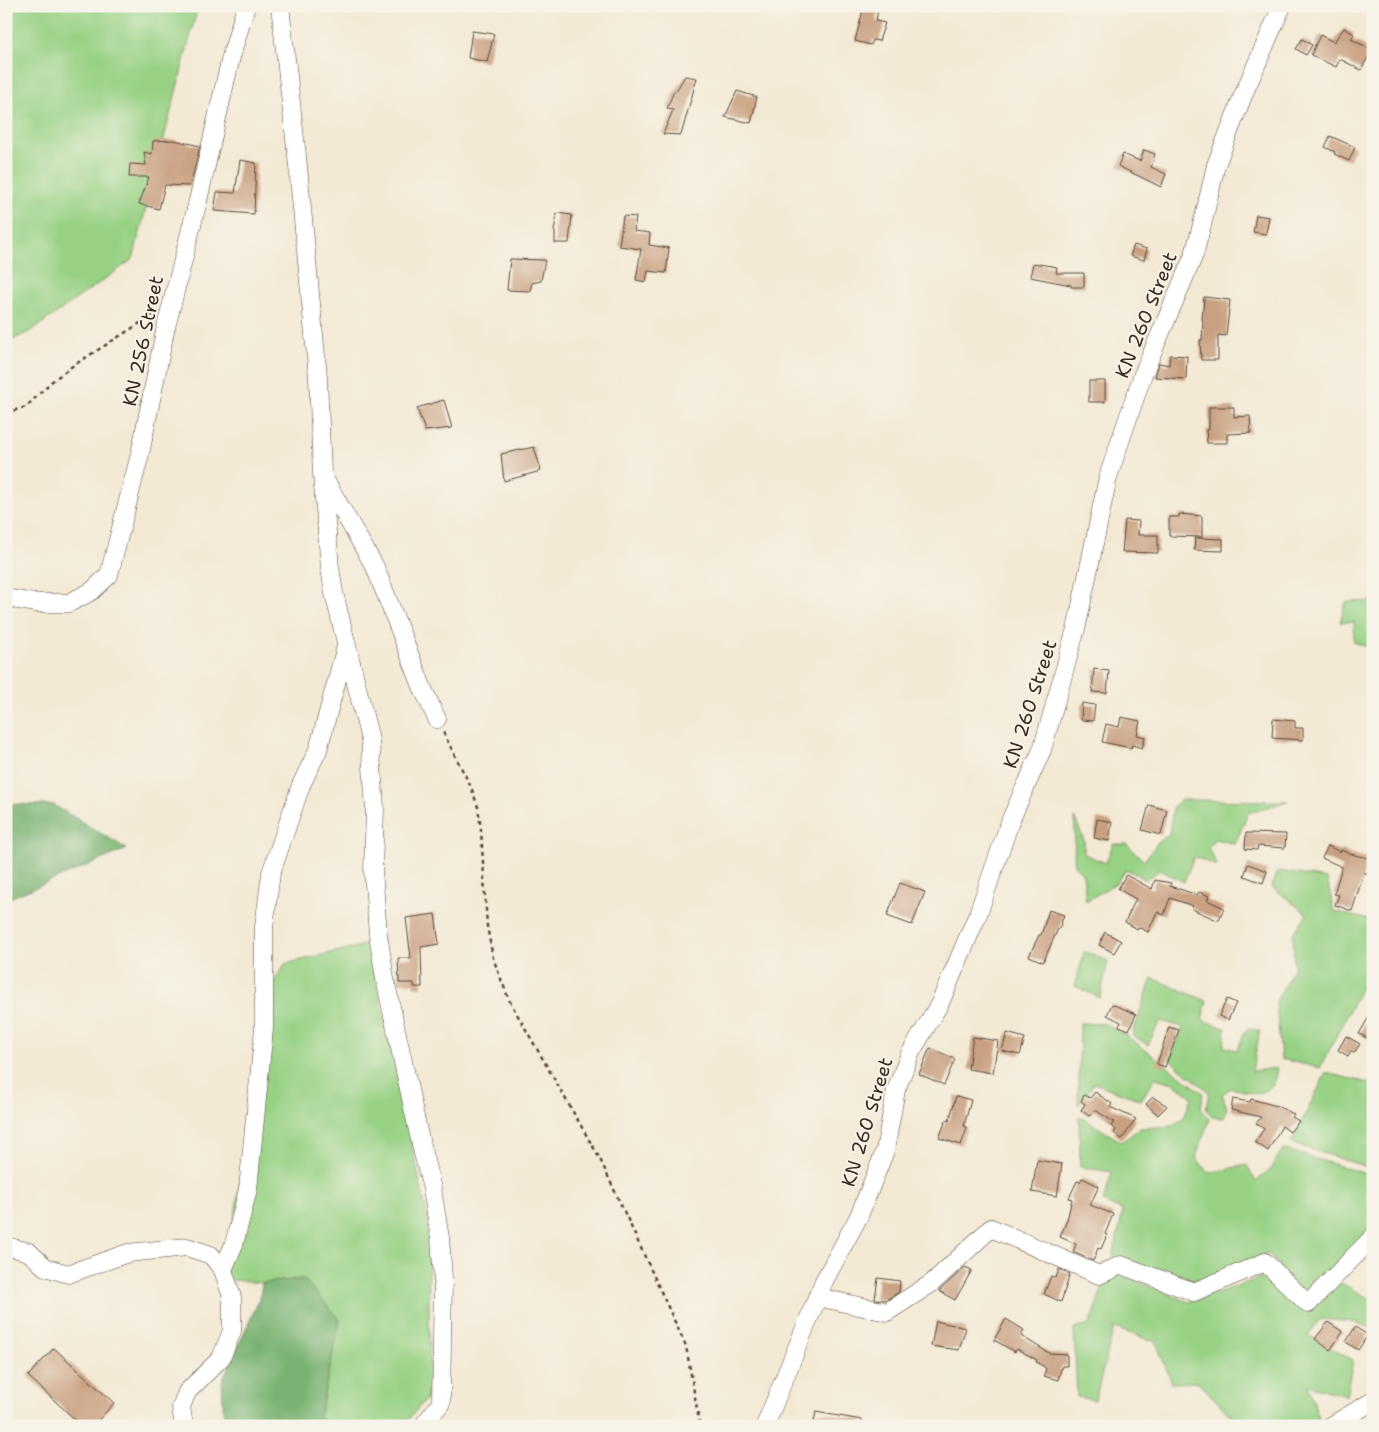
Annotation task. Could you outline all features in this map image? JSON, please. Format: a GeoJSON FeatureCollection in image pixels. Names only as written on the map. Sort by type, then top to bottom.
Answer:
{"type":"FeatureCollection","features":[{"type":"Feature","properties":{"kind":"street","name":"KN 256 Street"},"geometry":{"type":"LineString","coordinates":[[6,598],[35,603],[69,603],[92,591],[109,575],[140,454],[165,331],[231,57],[246,6]]}},
{"type":"Feature","properties":{"kind":"street"},"geometry":{"type":"LineString","coordinates":[[280,6],[298,156],[318,377],[322,474],[330,568],[346,644],[370,740],[375,808],[373,871],[378,934],[420,1140],[432,1189],[440,1238],[443,1278],[442,1403],[423,1426]]}},
{"type":"Feature","properties":{"kind":"street","name":"KN 260 Street"},"geometry":{"type":"LineString","coordinates":[[765,1426],[824,1281],[859,1216],[885,1151],[896,1090],[910,1054],[940,1004],[978,914],[1011,819],[1042,750],[1077,625],[1108,477],[1143,374],[1194,254],[1216,165],[1244,93],[1282,6]]}},
{"type":"Feature","properties":{"kind":"street"},"geometry":{"type":"LineString","coordinates":[[322,474],[375,567],[437,719]]}},
{"type":"Feature","properties":{"kind":"street"},"geometry":{"type":"LineString","coordinates":[[223,1270],[234,1244],[248,1189],[264,1028],[264,927],[271,873],[301,786],[318,750],[346,644]]}},
{"type":"Feature","properties":{"kind":"street"},"geometry":{"type":"LineString","coordinates":[[818,1297],[887,1312],[932,1283],[992,1228],[1099,1275],[1121,1265],[1194,1292],[1265,1262],[1308,1304],[1373,1237]]}},
{"type":"Feature","properties":{"kind":"street"},"geometry":{"type":"LineString","coordinates":[[6,1246],[29,1252],[45,1267],[68,1274],[128,1253],[187,1247],[211,1255],[223,1270],[232,1297],[232,1331],[221,1358],[187,1392],[182,1407],[184,1426]]}},
{"type":"Feature","properties":{"kind":"street"},"geometry":{"type":"LineString","coordinates":[[1331,1426],[1373,1401]]}},
{"type":"Feature","properties":{"kind":"path"},"geometry":{"type":"LineString","coordinates":[[6,413],[26,407],[51,382],[71,367],[156,313]]}},
{"type":"Feature","properties":{"kind":"path"},"geometry":{"type":"LineString","coordinates":[[437,719],[471,787],[478,806],[487,926],[493,958],[509,1000],[600,1159],[686,1346],[700,1426]]}},
{"type":"Feature","properties":{"kind":"green space"},"geometry":{"type":"Polygon","coordinates":[[[6,6],[198,6],[133,259],[31,331],[6,343],[6,6]]]}},
{"type":"Feature","properties":{"kind":"green space"},"geometry":{"type":"Polygon","coordinates":[[[1373,601],[1373,649],[1354,642],[1354,622],[1340,622],[1346,602],[1373,601]]]}},
{"type":"Feature","properties":{"kind":"green space"},"geometry":{"type":"Polygon","coordinates":[[[1181,800],[1288,801],[1248,813],[1235,844],[1215,839],[1208,848],[1218,866],[1194,857],[1184,882],[1159,870],[1146,880],[1126,869],[1116,883],[1086,901],[1083,874],[1074,865],[1075,818],[1084,841],[1084,854],[1106,863],[1113,844],[1127,844],[1144,861],[1158,842],[1169,834],[1173,807],[1181,800]]]}},
{"type":"Feature","properties":{"kind":"green space"},"geometry":{"type":"Polygon","coordinates":[[[6,804],[54,805],[127,849],[10,898],[6,903],[6,804]]]}},
{"type":"Feature","properties":{"kind":"green space"},"geometry":{"type":"Polygon","coordinates":[[[1278,871],[1327,879],[1334,911],[1373,921],[1373,964],[1320,1068],[1281,1059],[1276,1002],[1294,967],[1293,934],[1307,914],[1272,887],[1278,871]]]}},
{"type":"Feature","properties":{"kind":"green space"},"geometry":{"type":"Polygon","coordinates":[[[368,944],[428,1219],[430,1394],[403,1426],[329,1426],[319,1418],[340,1320],[304,1279],[262,1283],[225,1279],[271,987],[285,964],[368,944]]]}},
{"type":"Feature","properties":{"kind":"green space"},"geometry":{"type":"Polygon","coordinates":[[[1084,952],[1108,961],[1100,998],[1075,986],[1084,952]]]}},
{"type":"Feature","properties":{"kind":"green space"},"geometry":{"type":"Polygon","coordinates":[[[1152,978],[1207,1001],[1202,1020],[1226,1028],[1224,1047],[1238,1050],[1248,1028],[1260,1031],[1252,1071],[1277,1068],[1274,1085],[1258,1094],[1231,1088],[1222,1094],[1227,1108],[1224,1118],[1212,1117],[1206,1108],[1209,1092],[1170,1060],[1183,1027],[1160,1021],[1148,1045],[1132,1035],[1152,978]]]}},
{"type":"Feature","properties":{"kind":"green space"},"geometry":{"type":"Polygon","coordinates":[[[1080,1023],[1105,1024],[1127,1036],[1203,1093],[1201,1108],[1209,1120],[1196,1157],[1208,1173],[1247,1165],[1256,1182],[1271,1168],[1283,1149],[1373,1176],[1373,1226],[1302,1297],[1268,1253],[1194,1284],[1113,1256],[1123,1211],[1103,1202],[1112,1172],[1080,1167],[1079,1116],[1122,1142],[1140,1128],[1173,1126],[1184,1117],[1192,1097],[1174,1083],[1155,1078],[1141,1100],[1094,1083],[1078,1105],[1080,1023]]]}},
{"type":"Feature","properties":{"kind":"green space"},"geometry":{"type":"Polygon","coordinates":[[[1326,1073],[1373,1084],[1373,1169],[1291,1143],[1326,1073]]]}},
{"type":"Feature","properties":{"kind":"green space"},"geometry":{"type":"Polygon","coordinates":[[[1119,1274],[1189,1302],[1266,1276],[1307,1312],[1341,1283],[1373,1300],[1373,1328],[1352,1322],[1321,1319],[1308,1335],[1353,1360],[1346,1396],[1308,1385],[1320,1421],[1312,1426],[1241,1426],[1198,1382],[1172,1383],[1156,1342],[1114,1328],[1095,1400],[1077,1397],[1074,1329],[1089,1325],[1104,1284],[1119,1274]]]}},
{"type":"Feature","properties":{"kind":"green space"},"geometry":{"type":"Polygon","coordinates":[[[304,1279],[340,1320],[319,1417],[329,1426],[224,1426],[222,1381],[260,1298],[262,1283],[304,1279]]]}},
{"type":"Feature","properties":{"kind":"building"},"geometry":{"type":"Polygon","coordinates":[[[864,6],[878,8],[876,21],[885,23],[879,41],[873,40],[871,45],[855,41],[864,6]]]}},
{"type":"Feature","properties":{"kind":"building"},"geometry":{"type":"Polygon","coordinates":[[[1344,28],[1354,34],[1351,39],[1372,50],[1361,70],[1340,59],[1336,67],[1311,55],[1320,35],[1334,42],[1344,28]]]}},
{"type":"Feature","properties":{"kind":"building"},"geometry":{"type":"Polygon","coordinates":[[[472,31],[494,34],[487,62],[468,58],[472,31]]]}},
{"type":"Feature","properties":{"kind":"building"},"geometry":{"type":"Polygon","coordinates":[[[1302,39],[1312,45],[1306,55],[1296,49],[1302,39]]]}},
{"type":"Feature","properties":{"kind":"building"},"geometry":{"type":"Polygon","coordinates":[[[685,76],[697,78],[681,135],[663,134],[673,110],[667,108],[674,91],[676,91],[685,76]]]}},
{"type":"Feature","properties":{"kind":"building"},"geometry":{"type":"Polygon","coordinates":[[[737,91],[757,97],[751,123],[725,117],[737,91]]]}},
{"type":"Feature","properties":{"kind":"building"},"geometry":{"type":"Polygon","coordinates":[[[1330,136],[1355,147],[1349,161],[1334,154],[1335,152],[1325,147],[1330,136]]]}},
{"type":"Feature","properties":{"kind":"building"},"geometry":{"type":"Polygon","coordinates":[[[174,140],[200,146],[190,186],[165,185],[159,209],[139,204],[149,177],[129,177],[130,164],[146,165],[144,152],[152,154],[153,141],[174,140]]]}},
{"type":"Feature","properties":{"kind":"building"},"geometry":{"type":"Polygon","coordinates":[[[1144,150],[1155,154],[1151,167],[1166,174],[1161,187],[1118,166],[1123,154],[1140,161],[1144,150]]]}},
{"type":"Feature","properties":{"kind":"building"},"geometry":{"type":"Polygon","coordinates":[[[240,160],[256,163],[254,214],[214,211],[217,192],[235,193],[240,160]]]}},
{"type":"Feature","properties":{"kind":"building"},"geometry":{"type":"Polygon","coordinates":[[[557,213],[572,215],[569,243],[555,243],[554,231],[557,213]]]}},
{"type":"Feature","properties":{"kind":"building"},"geometry":{"type":"Polygon","coordinates":[[[1256,215],[1269,217],[1266,234],[1253,232],[1256,215]]]}},
{"type":"Feature","properties":{"kind":"building"},"geometry":{"type":"Polygon","coordinates":[[[623,216],[636,217],[634,231],[650,233],[649,245],[669,248],[666,273],[648,271],[646,282],[636,280],[641,249],[619,246],[623,216]]]}},
{"type":"Feature","properties":{"kind":"building"},"geometry":{"type":"Polygon","coordinates":[[[1134,245],[1147,249],[1144,260],[1130,256],[1134,245]]]}},
{"type":"Feature","properties":{"kind":"building"},"geometry":{"type":"Polygon","coordinates":[[[510,259],[545,260],[541,281],[532,283],[530,291],[507,290],[510,259]]]}},
{"type":"Feature","properties":{"kind":"building"},"geometry":{"type":"Polygon","coordinates":[[[1033,263],[1057,267],[1056,273],[1084,273],[1084,287],[1071,287],[1071,285],[1030,277],[1033,263]]]}},
{"type":"Feature","properties":{"kind":"building"},"geometry":{"type":"Polygon","coordinates":[[[1204,297],[1230,300],[1226,336],[1218,335],[1218,360],[1201,360],[1200,340],[1202,340],[1204,297]]]}},
{"type":"Feature","properties":{"kind":"building"},"geometry":{"type":"Polygon","coordinates":[[[1170,355],[1187,356],[1186,379],[1155,377],[1159,363],[1169,365],[1170,355]]]}},
{"type":"Feature","properties":{"kind":"building"},"geometry":{"type":"Polygon","coordinates":[[[1089,381],[1105,381],[1105,402],[1089,402],[1089,381]]]}},
{"type":"Feature","properties":{"kind":"building"},"geometry":{"type":"Polygon","coordinates":[[[444,400],[452,428],[425,431],[417,408],[444,400]]]}},
{"type":"Feature","properties":{"kind":"building"},"geometry":{"type":"Polygon","coordinates":[[[1209,407],[1234,407],[1234,417],[1250,416],[1251,433],[1227,434],[1227,443],[1207,443],[1206,430],[1209,430],[1209,407]]]}},
{"type":"Feature","properties":{"kind":"building"},"geometry":{"type":"Polygon","coordinates":[[[534,447],[541,471],[504,481],[501,454],[534,447]]]}},
{"type":"Feature","properties":{"kind":"building"},"geometry":{"type":"Polygon","coordinates":[[[1179,514],[1202,516],[1202,537],[1169,536],[1169,517],[1179,517],[1179,514]]]}},
{"type":"Feature","properties":{"kind":"building"},"geometry":{"type":"Polygon","coordinates":[[[1125,520],[1139,521],[1138,535],[1158,535],[1158,553],[1122,552],[1125,520]]]}},
{"type":"Feature","properties":{"kind":"building"},"geometry":{"type":"Polygon","coordinates":[[[1195,538],[1223,539],[1223,551],[1194,550],[1195,538]]]}},
{"type":"Feature","properties":{"kind":"building"},"geometry":{"type":"Polygon","coordinates":[[[1094,669],[1109,671],[1107,693],[1092,692],[1094,669]]]}},
{"type":"Feature","properties":{"kind":"building"},"geometry":{"type":"Polygon","coordinates":[[[1082,703],[1095,705],[1093,721],[1081,720],[1082,703]]]}},
{"type":"Feature","properties":{"kind":"building"},"geometry":{"type":"Polygon","coordinates":[[[1121,717],[1140,721],[1137,735],[1145,737],[1142,748],[1132,745],[1131,748],[1102,742],[1106,724],[1119,727],[1121,717]]]}},
{"type":"Feature","properties":{"kind":"building"},"geometry":{"type":"Polygon","coordinates":[[[1273,719],[1295,721],[1295,728],[1303,728],[1303,740],[1272,738],[1273,719]]]}},
{"type":"Feature","properties":{"kind":"building"},"geometry":{"type":"Polygon","coordinates":[[[1149,805],[1167,810],[1161,835],[1142,830],[1149,805]]]}},
{"type":"Feature","properties":{"kind":"building"},"geometry":{"type":"Polygon","coordinates":[[[1097,819],[1112,822],[1109,841],[1094,838],[1097,819]]]}},
{"type":"Feature","properties":{"kind":"building"},"geometry":{"type":"Polygon","coordinates":[[[1246,833],[1286,834],[1285,848],[1258,846],[1257,850],[1245,849],[1246,833]]]}},
{"type":"Feature","properties":{"kind":"building"},"geometry":{"type":"Polygon","coordinates":[[[1328,846],[1340,852],[1341,850],[1373,859],[1373,872],[1368,871],[1364,873],[1352,911],[1335,905],[1339,895],[1334,894],[1342,867],[1322,858],[1328,846]]]}},
{"type":"Feature","properties":{"kind":"building"},"geometry":{"type":"Polygon","coordinates":[[[1248,864],[1267,871],[1263,883],[1244,876],[1248,864]]]}},
{"type":"Feature","properties":{"kind":"building"},"geometry":{"type":"Polygon","coordinates":[[[1126,875],[1152,889],[1155,880],[1171,883],[1170,886],[1197,895],[1199,892],[1209,896],[1207,900],[1224,908],[1219,920],[1217,920],[1192,909],[1193,906],[1170,898],[1164,915],[1157,912],[1148,932],[1138,927],[1137,929],[1125,922],[1136,899],[1118,889],[1126,875]]]}},
{"type":"Feature","properties":{"kind":"building"},"geometry":{"type":"Polygon","coordinates":[[[900,883],[925,892],[912,925],[887,916],[900,883]]]}},
{"type":"Feature","properties":{"kind":"building"},"geometry":{"type":"Polygon","coordinates":[[[1049,910],[1064,915],[1043,962],[1029,956],[1039,935],[1041,935],[1049,910]]]}},
{"type":"Feature","properties":{"kind":"building"},"geometry":{"type":"Polygon","coordinates":[[[435,914],[439,944],[421,947],[422,987],[414,987],[414,983],[399,983],[398,958],[411,958],[406,918],[435,914]]]}},
{"type":"Feature","properties":{"kind":"building"},"geometry":{"type":"Polygon","coordinates":[[[1105,932],[1121,941],[1114,953],[1099,945],[1105,932]]]}},
{"type":"Feature","properties":{"kind":"building"},"geometry":{"type":"Polygon","coordinates":[[[1227,999],[1236,1003],[1228,1020],[1219,1016],[1227,999]]]}},
{"type":"Feature","properties":{"kind":"building"},"geometry":{"type":"Polygon","coordinates":[[[1112,1004],[1136,1014],[1129,1030],[1119,1026],[1121,1022],[1107,1015],[1112,1004]]]}},
{"type":"Feature","properties":{"kind":"building"},"geometry":{"type":"Polygon","coordinates":[[[1373,1010],[1373,1041],[1359,1034],[1373,1010]]]}},
{"type":"Feature","properties":{"kind":"building"},"geometry":{"type":"Polygon","coordinates":[[[1169,1027],[1179,1030],[1165,1067],[1157,1064],[1169,1027]]]}},
{"type":"Feature","properties":{"kind":"building"},"geometry":{"type":"Polygon","coordinates":[[[1007,1033],[1025,1038],[1020,1055],[1002,1051],[1007,1033]]]}},
{"type":"Feature","properties":{"kind":"building"},"geometry":{"type":"Polygon","coordinates":[[[1346,1036],[1360,1044],[1354,1053],[1351,1051],[1348,1056],[1338,1050],[1346,1036]]]}},
{"type":"Feature","properties":{"kind":"building"},"geometry":{"type":"Polygon","coordinates":[[[973,1037],[998,1041],[993,1073],[968,1069],[973,1037]]]}},
{"type":"Feature","properties":{"kind":"building"},"geometry":{"type":"Polygon","coordinates":[[[930,1048],[955,1059],[944,1085],[919,1074],[930,1048]]]}},
{"type":"Feature","properties":{"kind":"building"},"geometry":{"type":"Polygon","coordinates":[[[1095,1092],[1112,1104],[1110,1107],[1136,1119],[1122,1139],[1114,1133],[1116,1130],[1111,1126],[1114,1122],[1095,1110],[1089,1116],[1081,1110],[1085,1104],[1081,1101],[1084,1095],[1090,1098],[1095,1092]]]}},
{"type":"Feature","properties":{"kind":"building"},"geometry":{"type":"Polygon","coordinates":[[[956,1096],[971,1100],[964,1126],[967,1128],[961,1145],[939,1138],[946,1120],[949,1121],[956,1096]]]}},
{"type":"Feature","properties":{"kind":"building"},"geometry":{"type":"Polygon","coordinates":[[[1153,1097],[1167,1106],[1158,1115],[1146,1104],[1153,1097]]]}},
{"type":"Feature","properties":{"kind":"building"},"geometry":{"type":"Polygon","coordinates":[[[1233,1099],[1250,1102],[1251,1099],[1277,1106],[1294,1114],[1292,1117],[1299,1121],[1290,1132],[1282,1126],[1268,1151],[1255,1142],[1264,1129],[1256,1123],[1261,1117],[1231,1110],[1233,1099]]]}},
{"type":"Feature","properties":{"kind":"building"},"geometry":{"type":"Polygon","coordinates":[[[1037,1160],[1062,1164],[1057,1196],[1032,1192],[1037,1160]]]}},
{"type":"Feature","properties":{"kind":"building"},"geometry":{"type":"Polygon","coordinates":[[[1082,1178],[1099,1186],[1090,1205],[1113,1214],[1105,1234],[1107,1235],[1101,1249],[1098,1248],[1093,1261],[1073,1252],[1076,1244],[1060,1237],[1067,1220],[1072,1199],[1069,1198],[1077,1181],[1080,1182],[1082,1178]]]}},
{"type":"Feature","properties":{"kind":"building"},"geometry":{"type":"Polygon","coordinates":[[[965,1267],[972,1270],[955,1300],[939,1291],[965,1267]]]}},
{"type":"Feature","properties":{"kind":"building"},"geometry":{"type":"Polygon","coordinates":[[[1059,1269],[1070,1274],[1061,1302],[1044,1294],[1051,1276],[1056,1278],[1059,1269]]]}},
{"type":"Feature","properties":{"kind":"building"},"geometry":{"type":"Polygon","coordinates":[[[878,1278],[900,1281],[899,1292],[886,1300],[875,1299],[878,1278]]]}},
{"type":"Feature","properties":{"kind":"building"},"geometry":{"type":"Polygon","coordinates":[[[1006,1319],[1024,1330],[1021,1336],[1049,1353],[1067,1354],[1067,1366],[1062,1366],[1058,1380],[1044,1376],[1046,1368],[1036,1362],[1037,1360],[1017,1349],[1015,1352],[994,1340],[1006,1319]]]}},
{"type":"Feature","properties":{"kind":"building"},"geometry":{"type":"Polygon","coordinates":[[[936,1321],[966,1328],[959,1350],[931,1346],[936,1321]]]}},
{"type":"Feature","properties":{"kind":"building"},"geometry":{"type":"Polygon","coordinates":[[[1328,1322],[1343,1332],[1330,1350],[1315,1339],[1328,1322]]]}},
{"type":"Feature","properties":{"kind":"building"},"geometry":{"type":"Polygon","coordinates":[[[1355,1327],[1368,1335],[1358,1350],[1346,1342],[1355,1327]]]}},
{"type":"Feature","properties":{"kind":"building"},"geometry":{"type":"Polygon","coordinates":[[[54,1348],[114,1403],[93,1426],[82,1426],[28,1376],[54,1348]]]}},
{"type":"Feature","properties":{"kind":"building"},"geometry":{"type":"Polygon","coordinates":[[[816,1412],[862,1420],[862,1426],[813,1426],[816,1412]]]}}]}
